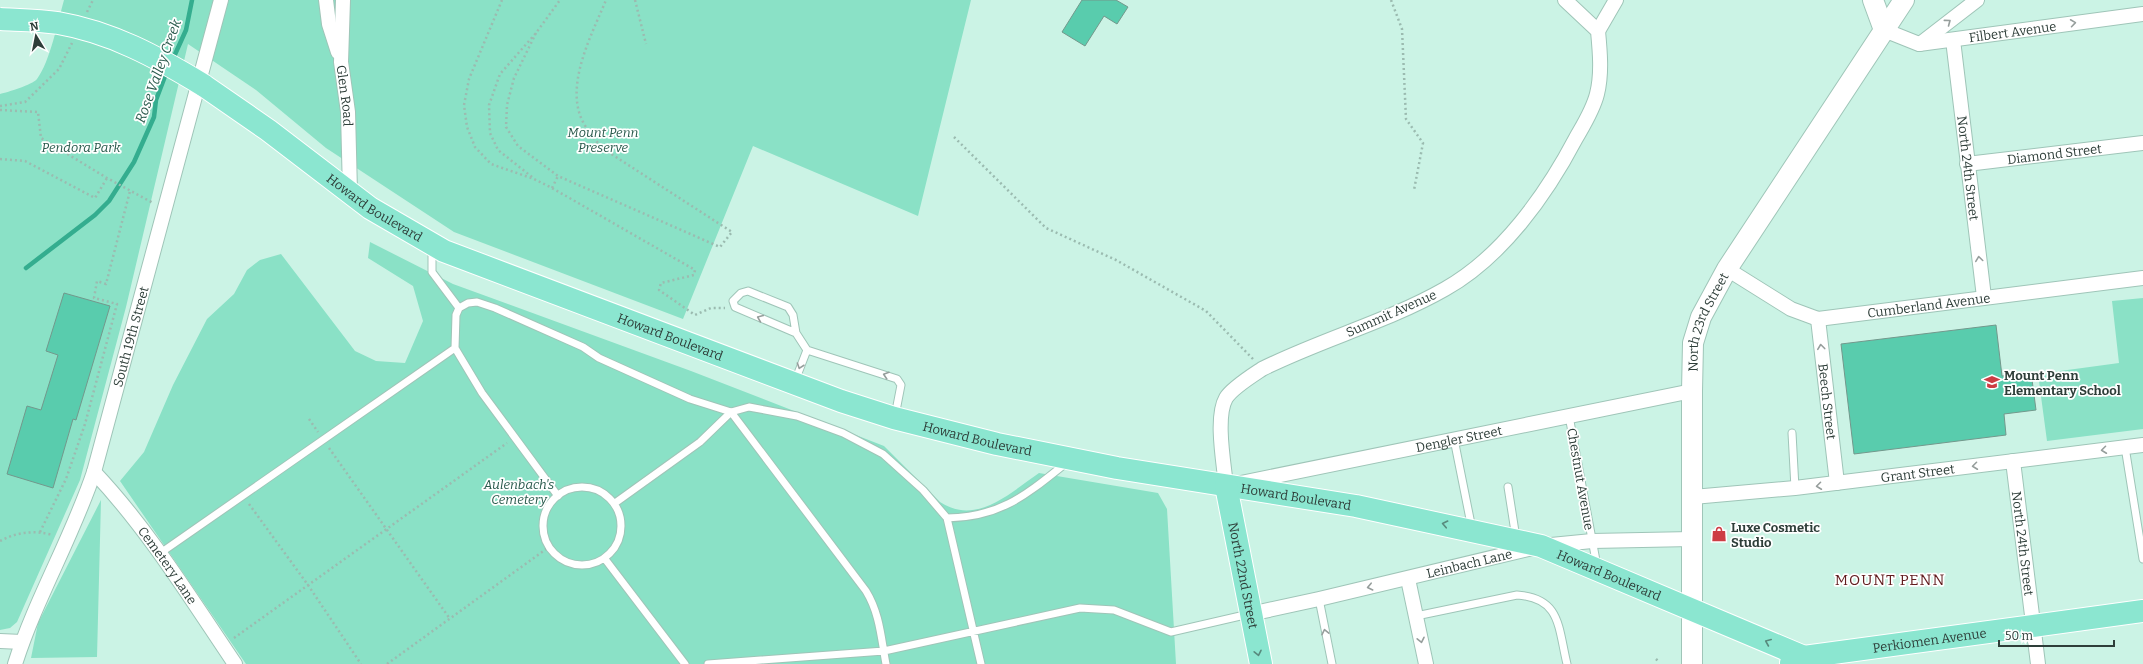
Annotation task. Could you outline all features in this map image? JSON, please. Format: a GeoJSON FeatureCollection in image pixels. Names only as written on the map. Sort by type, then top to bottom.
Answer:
{"type":"FeatureCollection","features":[{"type":"Feature","properties":{"kind":"main road"},"geometry":{"type":"LineString","coordinates":[[1873,0],[1884,30]]}},
{"type":"Feature","properties":{"kind":"main road","name":"North 23rd Street"},"geometry":{"type":"LineString","coordinates":[[1692,664],[1693,342],[1700,317],[1727,269],[1904,0]]}},
{"type":"Feature","properties":{"kind":"main road","name":"Howard Boulevard"},"geometry":{"type":"LineString","coordinates":[[0,18],[58,23],[95,32],[121,41],[162,59],[237,107],[370,208],[432,245],[482,267],[794,383],[894,418],[951,434],[1071,459],[1226,486],[1356,506],[1541,546],[1692,610],[1796,661]]}},
{"type":"Feature","properties":{"kind":"main road","name":"North 22nd Street"},"geometry":{"type":"LineString","coordinates":[[1226,486],[1261,664]]}},
{"type":"Feature","properties":{"kind":"main road","name":"Perkiomen Avenue"},"geometry":{"type":"LineString","coordinates":[[1796,661],[2033,625],[2143,611]]}},
{"type":"Feature","properties":{"kind":"street","name":"South 19th Street"},"geometry":{"type":"LineString","coordinates":[[15,664],[32,615],[84,502],[94,472],[221,0]]}},
{"type":"Feature","properties":{"kind":"street"},"geometry":{"type":"LineString","coordinates":[[326,0],[329,24],[341,62]]}},
{"type":"Feature","properties":{"kind":"street","name":"Glen Road"},"geometry":{"type":"LineString","coordinates":[[343,0],[341,62],[348,112],[350,192]]}},
{"type":"Feature","properties":{"kind":"street"},"geometry":{"type":"LineString","coordinates":[[1565,0],[1598,31],[1616,0]]}},
{"type":"Feature","properties":{"kind":"street"},"geometry":{"type":"LineString","coordinates":[[1919,44],[1977,0]]}},
{"type":"Feature","properties":{"kind":"street","name":"Filbert Avenue"},"geometry":{"type":"LineString","coordinates":[[1884,30],[1919,44],[2143,14]]}},
{"type":"Feature","properties":{"kind":"street","name":"Summit Avenue"},"geometry":{"type":"LineString","coordinates":[[1226,486],[1220,432],[1226,398],[1262,369],[1413,307],[1447,289],[1462,278],[1505,240],[1531,210],[1561,167],[1589,114],[1597,94],[1601,63],[1598,31]]}},
{"type":"Feature","properties":{"kind":"street","name":"North 24th Street"},"geometry":{"type":"LineString","coordinates":[[1953,40],[1966,164],[1984,297]]}},
{"type":"Feature","properties":{"kind":"street","name":"Diamond Street"},"geometry":{"type":"LineString","coordinates":[[1966,164],[2143,143]]}},
{"type":"Feature","properties":{"kind":"street","name":"Cumberland Avenue"},"geometry":{"type":"LineString","coordinates":[[1727,269],[1791,308],[1818,319],[2143,278]]}},
{"type":"Feature","properties":{"kind":"street","name":"Beech Street"},"geometry":{"type":"LineString","coordinates":[[1818,319],[1837,483]]}},
{"type":"Feature","properties":{"kind":"street","name":"Dengler Street"},"geometry":{"type":"LineString","coordinates":[[1226,486],[1454,438],[1692,391]]}},
{"type":"Feature","properties":{"kind":"street","name":"Grant Street"},"geometry":{"type":"LineString","coordinates":[[1693,497],[1795,488],[2143,445]]}},
{"type":"Feature","properties":{"kind":"street","name":"North 24th Street"},"geometry":{"type":"LineString","coordinates":[[2013,462],[2038,664]]}},
{"type":"Feature","properties":{"kind":"street","name":"Cemetery Lane"},"geometry":{"type":"LineString","coordinates":[[94,472],[115,494],[159,554],[235,664]]}},
{"type":"Feature","properties":{"kind":"street","name":"Leinbach Lane"},"geometry":{"type":"LineString","coordinates":[[1250,614],[1319,600],[1541,546],[1592,541],[1692,539]]}},
{"type":"Feature","properties":{"kind":"street"},"geometry":{"type":"LineString","coordinates":[[1408,579],[1426,664]]}},
{"type":"Feature","properties":{"kind":"street"},"geometry":{"type":"LineString","coordinates":[[0,641],[22,642]]}},
{"type":"Feature","properties":{"kind":"lane"},"geometry":{"type":"LineString","coordinates":[[432,245],[432,272],[459,308]]}},
{"type":"Feature","properties":{"kind":"lane"},"geometry":{"type":"LineString","coordinates":[[796,333],[735,307],[733,301],[741,292],[748,291],[788,307],[793,315],[796,333],[807,350],[897,379],[901,385],[894,418]]}},
{"type":"Feature","properties":{"kind":"lane"},"geometry":{"type":"LineString","coordinates":[[558,496],[482,393],[455,348],[456,315],[459,308],[468,303],[477,302],[495,308],[583,347],[599,358],[690,399],[731,412],[866,591],[874,605],[880,625],[886,664]]}},
{"type":"Feature","properties":{"kind":"lane"},"geometry":{"type":"LineString","coordinates":[[159,554],[455,348]]}},
{"type":"Feature","properties":{"kind":"lane"},"geometry":{"type":"LineString","coordinates":[[794,383],[807,350]]}},
{"type":"Feature","properties":{"kind":"lane"},"geometry":{"type":"LineString","coordinates":[[614,503],[700,442],[731,412],[749,407],[756,408],[797,416],[842,433],[883,454],[923,490],[947,518],[982,664]]}},
{"type":"Feature","properties":{"kind":"lane","name":"Chestnut Avenue"},"geometry":{"type":"LineString","coordinates":[[1569,416],[1597,569]]}},
{"type":"Feature","properties":{"kind":"lane"},"geometry":{"type":"LineString","coordinates":[[1792,433],[1795,488]]}},
{"type":"Feature","properties":{"kind":"lane"},"geometry":{"type":"LineString","coordinates":[[1454,438],[1472,530]]}},
{"type":"Feature","properties":{"kind":"lane"},"geometry":{"type":"LineString","coordinates":[[2125,447],[2143,559]]}},
{"type":"Feature","properties":{"kind":"lane"},"geometry":{"type":"LineString","coordinates":[[947,518],[984,514],[1003,508],[1027,494],[1071,459]]}},
{"type":"Feature","properties":{"kind":"lane"},"geometry":{"type":"LineString","coordinates":[[1508,487],[1516,540]]}},
{"type":"Feature","properties":{"kind":"lane"},"geometry":{"type":"LineString","coordinates":[[588,488],[606,494],[614,503],[620,514],[622,526],[620,539],[614,550],[605,559],[593,564],[575,564],[558,557],[549,547],[544,531],[545,514],[550,504],[558,496],[569,489],[588,488]]}},
{"type":"Feature","properties":{"kind":"lane"},"geometry":{"type":"LineString","coordinates":[[605,559],[685,664]]}},
{"type":"Feature","properties":{"kind":"lane"},"geometry":{"type":"LineString","coordinates":[[1416,616],[1517,595],[1532,596],[1542,600],[1551,608],[1558,626],[1566,664]]}},
{"type":"Feature","properties":{"kind":"lane"},"geometry":{"type":"LineString","coordinates":[[1319,600],[1332,664]]}},
{"type":"Feature","properties":{"kind":"lane"},"geometry":{"type":"LineString","coordinates":[[708,664],[884,651],[1053,612],[1080,608],[1114,610],[1172,632],[1250,614]]}},
{"type":"Feature","properties":{"kind":"path"},"geometry":{"type":"LineString","coordinates":[[86,14],[93,0]]}},
{"type":"Feature","properties":{"kind":"path"},"geometry":{"type":"LineString","coordinates":[[502,0],[469,79],[464,105],[467,127],[475,147],[491,164],[534,179],[552,188],[695,270],[694,275],[661,282],[659,290],[695,315],[711,308],[735,307]]}},
{"type":"Feature","properties":{"kind":"path"},"geometry":{"type":"LineString","coordinates":[[534,179],[498,150],[490,133],[489,105],[500,74],[536,33],[560,0]]}},
{"type":"Feature","properties":{"kind":"path"},"geometry":{"type":"LineString","coordinates":[[536,33],[514,78],[508,105],[506,127],[518,146],[558,176],[720,247],[732,232],[602,148],[588,132],[579,112],[577,92],[583,54],[606,0]]}},
{"type":"Feature","properties":{"kind":"path"},"geometry":{"type":"LineString","coordinates":[[635,0],[646,44]]}},
{"type":"Feature","properties":{"kind":"path"},"geometry":{"type":"LineString","coordinates":[[1391,0],[1402,29],[1406,119],[1423,143],[1414,190]]}},
{"type":"Feature","properties":{"kind":"path"},"geometry":{"type":"LineString","coordinates":[[0,106],[25,102],[60,69],[73,41]]}},
{"type":"Feature","properties":{"kind":"path"},"geometry":{"type":"LineString","coordinates":[[0,110],[38,112],[41,138],[107,178],[165,210]]}},
{"type":"Feature","properties":{"kind":"path"},"geometry":{"type":"LineString","coordinates":[[954,137],[1046,228],[1116,260],[1206,311],[1262,369]]}},
{"type":"Feature","properties":{"kind":"path"},"geometry":{"type":"LineString","coordinates":[[0,159],[25,161],[95,198],[107,178]]}},
{"type":"Feature","properties":{"kind":"path"},"geometry":{"type":"LineString","coordinates":[[552,188],[558,176]]}},
{"type":"Feature","properties":{"kind":"path"},"geometry":{"type":"LineString","coordinates":[[40,532],[66,479],[85,424],[117,304],[94,298],[96,281],[106,284],[130,191]]}},
{"type":"Feature","properties":{"kind":"path"},"geometry":{"type":"LineString","coordinates":[[309,419],[450,619]]}},
{"type":"Feature","properties":{"kind":"path"},"geometry":{"type":"LineString","coordinates":[[223,646],[514,438]]}},
{"type":"Feature","properties":{"kind":"path"},"geometry":{"type":"LineString","coordinates":[[243,495],[308,585],[361,664]]}},
{"type":"Feature","properties":{"kind":"path"},"geometry":{"type":"LineString","coordinates":[[0,541],[14,534],[40,532],[67,539]]}},
{"type":"Feature","properties":{"kind":"path"},"geometry":{"type":"LineString","coordinates":[[387,664],[549,547]]}},
{"type":"Feature","properties":{"kind":"path"},"geometry":{"type":"LineString","coordinates":[[1656,659],[1659,662]]}},
{"type":"Feature","properties":{"kind":"green space","name":"Mount Penn Preserve"},"geometry":{"type":"Polygon","coordinates":[[[64,0],[971,0],[918,216],[753,146],[683,319],[454,232],[326,148],[256,90],[188,44],[126,307],[80,480],[17,622],[10,628],[0,630],[0,94],[25,86],[37,79],[42,72],[50,52],[64,0]]]}},
{"type":"Feature","properties":{"kind":"green space","name":"Aulenbach's Cemetery"},"geometry":{"type":"Polygon","coordinates":[[[370,242],[453,284],[691,371],[884,446],[940,502],[953,508],[967,510],[979,509],[992,504],[1039,473],[1158,493],[1167,509],[1176,664],[246,664],[120,481],[144,452],[173,385],[207,319],[234,294],[247,270],[260,260],[281,254],[355,351],[376,361],[405,363],[423,321],[413,286],[368,258],[370,242]]]}},
{"type":"Feature","properties":{"kind":"green space"},"geometry":{"type":"Polygon","coordinates":[[[2143,298],[2143,429],[2047,441],[2038,374],[2119,363],[2112,301],[2143,298]]]}},
{"type":"Feature","properties":{"kind":"green space"},"geometry":{"type":"Polygon","coordinates":[[[101,500],[97,657],[31,658],[38,623],[101,500]]]}},
{"type":"Feature","properties":{"kind":"building"},"geometry":{"type":"Polygon","coordinates":[[[1082,0],[1116,0],[1128,7],[1117,24],[1104,16],[1085,46],[1062,32],[1082,0]]]}},
{"type":"Feature","properties":{"kind":"building"},"geometry":{"type":"Polygon","coordinates":[[[64,293],[110,306],[76,420],[73,419],[53,488],[7,474],[27,406],[41,410],[58,355],[46,351],[64,293]]]}},
{"type":"Feature","properties":{"kind":"building"},"geometry":{"type":"Polygon","coordinates":[[[1996,325],[2002,376],[2031,372],[2036,410],[2004,414],[2006,435],[1854,454],[1841,344],[1996,325]]]}},
{"type":"Feature","properties":{"kind":"waterway","name":"Rose Valley Creek"},"geometry":{"type":"LineString","coordinates":[[172,61],[186,30],[192,0]]}},
{"type":"Feature","properties":{"kind":"waterway","name":"Rose Valley Creek"},"geometry":{"type":"LineString","coordinates":[[26,268],[95,215],[109,201],[134,162],[154,117],[156,100],[167,71]]}},
{"type":"Feature","properties":{"kind":"place","name":"Mount Penn Elementary School"},"geometry":{"type":"Point","coordinates":[1992,382]}},
{"type":"Feature","properties":{"kind":"place","name":"Luxe Cosmetic Studio"},"geometry":{"type":"Point","coordinates":[1719,534]}},
{"type":"Feature","properties":{"kind":"district","name":"MOUNT PENN"},"geometry":{"type":"Point","coordinates":[1890,580]}},
{"type":"Feature","properties":{"kind":"park label","name":"Pendora Park"},"geometry":{"type":"Point","coordinates":[81,147]}}]}
